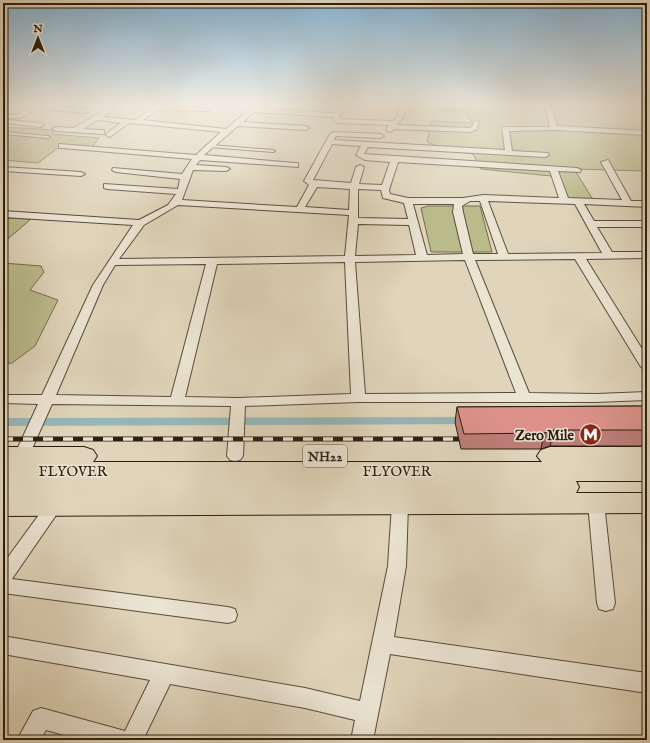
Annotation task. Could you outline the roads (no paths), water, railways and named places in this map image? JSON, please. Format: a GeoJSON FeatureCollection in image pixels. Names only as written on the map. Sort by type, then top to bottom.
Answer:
{"type":"FeatureCollection","features":[{"type":"Feature","properties":{"kind":"highway","name":"NH22"},"geometry":{"type":"LineString","coordinates":[[9,461],[235,456],[647,456]]}},
{"type":"Feature","properties":{"kind":"highway","name":"FLYOVER"},"geometry":{"type":"LineString","coordinates":[[9,461],[228,470],[647,472]]}},
{"type":"Feature","properties":{"kind":"highway","name":"FLYOVER"},"geometry":{"type":"LineString","coordinates":[[3,488],[647,486]]}},
{"type":"Feature","properties":{"kind":"highway"},"geometry":{"type":"LineString","coordinates":[[3,506],[647,503]]}},
{"type":"Feature","properties":{"kind":"street"},"geometry":{"type":"LineString","coordinates":[[3,214],[140,223],[165,211],[176,202],[185,183],[185,177],[190,167],[198,157],[217,141]]}},
{"type":"Feature","properties":{"kind":"street"},"geometry":{"type":"LineString","coordinates":[[507,141],[509,153]]}},
{"type":"Feature","properties":{"kind":"street"},"geometry":{"type":"LineString","coordinates":[[386,188],[314,184],[308,181],[330,142],[545,155]]}},
{"type":"Feature","properties":{"kind":"street"},"geometry":{"type":"LineString","coordinates":[[365,145],[360,157],[577,170]]}},
{"type":"Feature","properties":{"kind":"street"},"geometry":{"type":"LineString","coordinates":[[62,146],[295,165]]}},
{"type":"Feature","properties":{"kind":"street"},"geometry":{"type":"LineString","coordinates":[[395,160],[386,188],[386,196],[408,201],[462,201],[483,198],[647,204]]}},
{"type":"Feature","properties":{"kind":"street"},"geometry":{"type":"LineString","coordinates":[[606,162],[628,203]]}},
{"type":"Feature","properties":{"kind":"street"},"geometry":{"type":"LineString","coordinates":[[3,169],[12,163]]}},
{"type":"Feature","properties":{"kind":"street"},"geometry":{"type":"LineString","coordinates":[[129,171],[139,164]]}},
{"type":"Feature","properties":{"kind":"street"},"geometry":{"type":"LineString","coordinates":[[190,167],[236,170]]}},
{"type":"Feature","properties":{"kind":"street"},"geometry":{"type":"LineString","coordinates":[[358,398],[350,259],[354,186],[360,167]]}},
{"type":"Feature","properties":{"kind":"street"},"geometry":{"type":"LineString","coordinates":[[3,169],[81,174]]}},
{"type":"Feature","properties":{"kind":"street"},"geometry":{"type":"LineString","coordinates":[[553,169],[564,201]]}},
{"type":"Feature","properties":{"kind":"street"},"geometry":{"type":"LineString","coordinates":[[116,170],[185,177]]}},
{"type":"Feature","properties":{"kind":"street"},"geometry":{"type":"LineString","coordinates":[[300,209],[314,184]]}},
{"type":"Feature","properties":{"kind":"street"},"geometry":{"type":"LineString","coordinates":[[107,186],[181,192]]}},
{"type":"Feature","properties":{"kind":"street"},"geometry":{"type":"LineString","coordinates":[[483,198],[504,256]]}},
{"type":"Feature","properties":{"kind":"street"},"geometry":{"type":"LineString","coordinates":[[408,201],[422,258]]}},
{"type":"Feature","properties":{"kind":"street"},"geometry":{"type":"LineString","coordinates":[[462,201],[458,205],[458,212],[469,257],[524,397]]}},
{"type":"Feature","properties":{"kind":"street"},"geometry":{"type":"LineString","coordinates":[[176,202],[300,209],[353,217],[414,222]]}},
{"type":"Feature","properties":{"kind":"street"},"geometry":{"type":"LineString","coordinates":[[578,202],[608,255]]}},
{"type":"Feature","properties":{"kind":"street"},"geometry":{"type":"LineString","coordinates":[[9,461],[33,434],[98,285],[140,223]]}},
{"type":"Feature","properties":{"kind":"street"},"geometry":{"type":"LineString","coordinates":[[590,224],[647,224]]}},
{"type":"Feature","properties":{"kind":"street"},"geometry":{"type":"LineString","coordinates":[[578,255],[647,367]]}},
{"type":"Feature","properties":{"kind":"street"},"geometry":{"type":"LineString","coordinates":[[113,262],[647,255]]}},
{"type":"Feature","properties":{"kind":"street"},"geometry":{"type":"LineString","coordinates":[[177,401],[212,261]]}},
{"type":"Feature","properties":{"kind":"street"},"geometry":{"type":"LineString","coordinates":[[3,399],[46,404],[177,401],[238,407],[358,398],[596,398],[647,396]]}},
{"type":"Feature","properties":{"kind":"street"},"geometry":{"type":"LineString","coordinates":[[235,456],[238,407]]}},
{"type":"Feature","properties":{"kind":"street"},"geometry":{"type":"LineString","coordinates":[[596,503],[606,603]]}},
{"type":"Feature","properties":{"kind":"street"},"geometry":{"type":"LineString","coordinates":[[3,578],[55,505]]}},
{"type":"Feature","properties":{"kind":"street"},"geometry":{"type":"LineString","coordinates":[[364,740],[397,566],[400,505]]}},
{"type":"Feature","properties":{"kind":"street"},"geometry":{"type":"LineString","coordinates":[[3,585],[228,615]]}},
{"type":"Feature","properties":{"kind":"street"},"geometry":{"type":"LineString","coordinates":[[382,644],[647,683]]}},
{"type":"Feature","properties":{"kind":"street"},"geometry":{"type":"LineString","coordinates":[[3,645],[306,698],[368,713]]}},
{"type":"Feature","properties":{"kind":"street"},"geometry":{"type":"LineString","coordinates":[[132,740],[164,674]]}},
{"type":"Feature","properties":{"kind":"street"},"geometry":{"type":"LineString","coordinates":[[28,740],[41,718],[120,740]]}},
{"type":"Feature","properties":{"kind":"lane"},"geometry":{"type":"LineString","coordinates":[[211,146],[273,151]]}},
{"type":"Feature","properties":{"kind":"waterway"},"geometry":{"type":"LineString","coordinates":[[3,422],[472,421]]}},
{"type":"Feature","properties":{"kind":"railway"},"geometry":{"type":"LineString","coordinates":[[3,439],[471,439]]}},
{"type":"Feature","properties":{"kind":"place","name":"Zero Mile"},"geometry":{"type":"Point","coordinates":[590,435]}}]}
